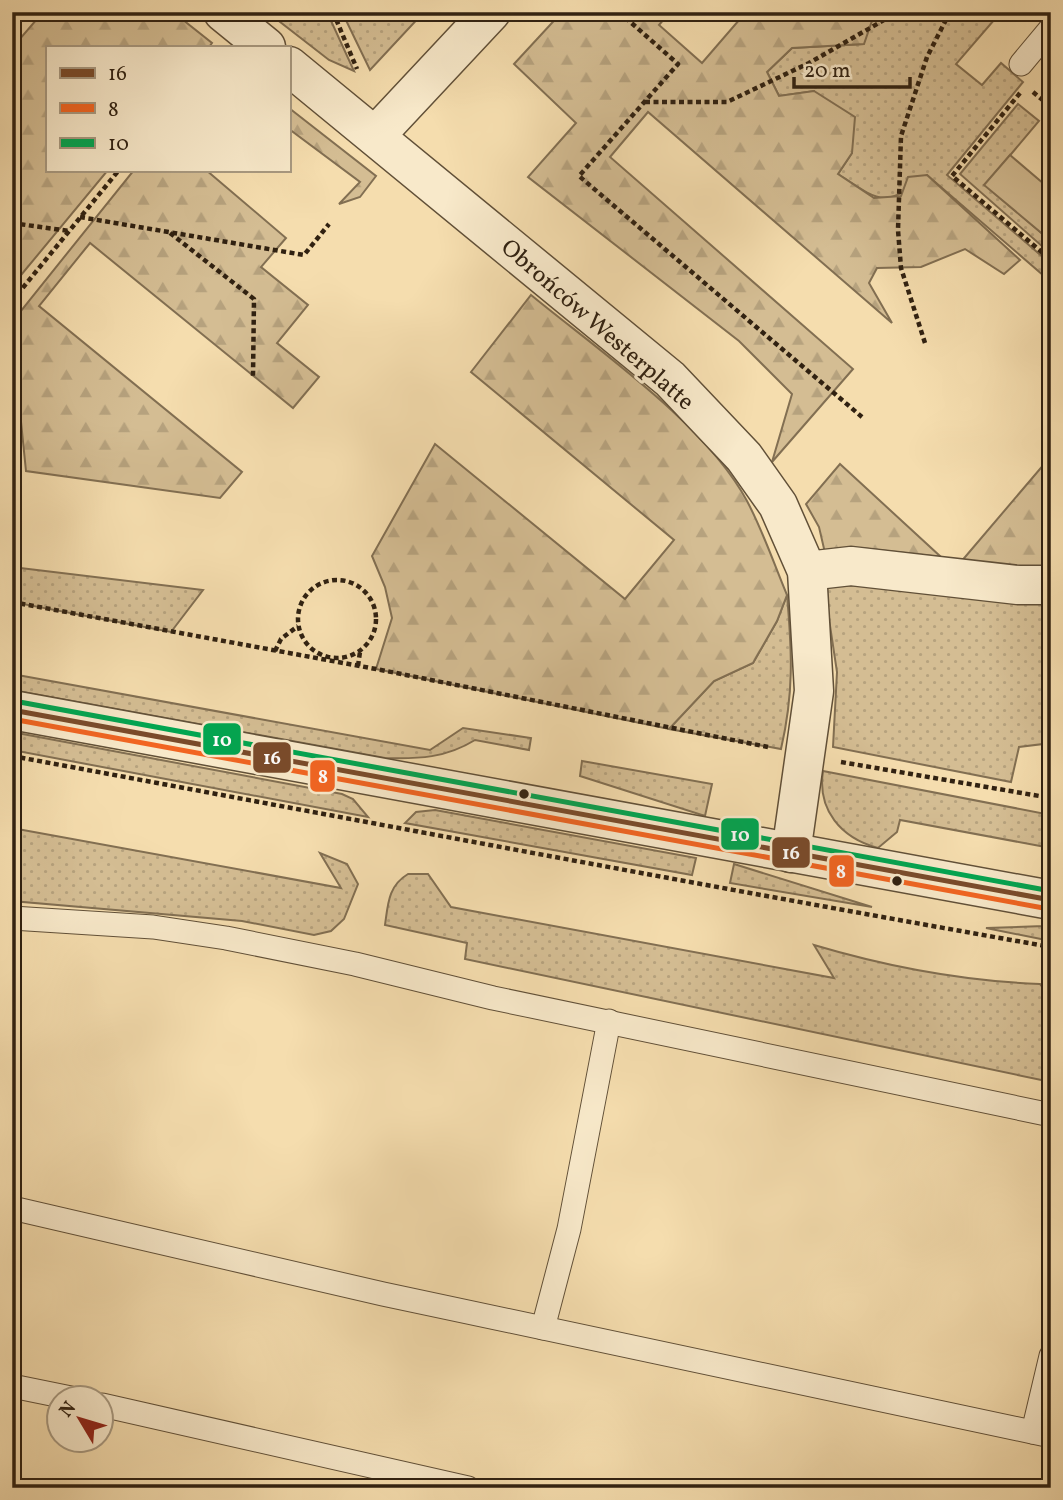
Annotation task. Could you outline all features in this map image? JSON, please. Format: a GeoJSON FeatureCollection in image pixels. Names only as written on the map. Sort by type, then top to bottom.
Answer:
{"type":"FeatureCollection","features":[{"type":"Feature","properties":{"kind":"street"},"geometry":{"type":"LineString","coordinates":[[223,12],[265,46]]}},
{"type":"Feature","properties":{"kind":"street"},"geometry":{"type":"LineString","coordinates":[[374,136],[491,12]]}},
{"type":"Feature","properties":{"kind":"street","name":"Obrońców Westerplatte"},"geometry":{"type":"LineString","coordinates":[[290,67],[670,379],[744,457],[778,505],[807,571],[814,691],[791,853]]}},
{"type":"Feature","properties":{"kind":"street"},"geometry":{"type":"LineString","coordinates":[[807,571],[851,566],[1018,585],[1051,585]]}},
{"type":"Feature","properties":{"kind":"street"},"geometry":{"type":"LineString","coordinates":[[12,710],[1051,900]]}},
{"type":"Feature","properties":{"kind":"lane"},"geometry":{"type":"LineString","coordinates":[[1024,75],[1051,28]]}},
{"type":"Feature","properties":{"kind":"lane"},"geometry":{"type":"LineString","coordinates":[[12,918],[153,927],[226,937],[1051,1115]]}},
{"type":"Feature","properties":{"kind":"lane"},"geometry":{"type":"LineString","coordinates":[[543,1328],[569,1229],[609,1021]]}},
{"type":"Feature","properties":{"kind":"lane"},"geometry":{"type":"LineString","coordinates":[[12,1208],[543,1328],[1042,1434],[1051,1356]]}},
{"type":"Feature","properties":{"kind":"lane"},"geometry":{"type":"LineString","coordinates":[[12,1386],[46,1393]]}},
{"type":"Feature","properties":{"kind":"lane"},"geometry":{"type":"LineString","coordinates":[[116,1408],[468,1488]]}},
{"type":"Feature","properties":{"kind":"path"},"geometry":{"type":"LineString","coordinates":[[333,12],[361,78]]}},
{"type":"Feature","properties":{"kind":"path"},"geometry":{"type":"LineString","coordinates":[[619,12],[678,64],[579,176],[862,417]]}},
{"type":"Feature","properties":{"kind":"path"},"geometry":{"type":"LineString","coordinates":[[644,102],[727,103],[809,63],[898,12]]}},
{"type":"Feature","properties":{"kind":"path"},"geometry":{"type":"LineString","coordinates":[[925,344],[901,268],[898,230],[901,136],[927,57],[950,12]]}},
{"type":"Feature","properties":{"kind":"path"},"geometry":{"type":"LineString","coordinates":[[1024,75],[952,176],[1051,260]]}},
{"type":"Feature","properties":{"kind":"path"},"geometry":{"type":"LineString","coordinates":[[1037,95],[1051,107]]}},
{"type":"Feature","properties":{"kind":"path"},"geometry":{"type":"LineString","coordinates":[[12,301],[118,172]]}},
{"type":"Feature","properties":{"kind":"path"},"geometry":{"type":"LineString","coordinates":[[80,217],[304,255],[329,224]]}},
{"type":"Feature","properties":{"kind":"path"},"geometry":{"type":"LineString","coordinates":[[12,223],[69,231]]}},
{"type":"Feature","properties":{"kind":"path"},"geometry":{"type":"LineString","coordinates":[[169,232],[254,299],[253,376]]}},
{"type":"Feature","properties":{"kind":"path"},"geometry":{"type":"LineString","coordinates":[[358,666],[360,652],[375,631],[377,618],[368,593],[359,585],[333,579],[320,582],[302,601],[298,626],[311,648],[322,655],[335,658],[360,652]]}},
{"type":"Feature","properties":{"kind":"path"},"geometry":{"type":"LineString","coordinates":[[12,602],[358,666],[781,749],[805,756],[1051,798]]}},
{"type":"Feature","properties":{"kind":"path"},"geometry":{"type":"LineString","coordinates":[[275,652],[281,639],[298,626]]}},
{"type":"Feature","properties":{"kind":"path"},"geometry":{"type":"LineString","coordinates":[[12,756],[802,900],[961,933],[1051,947]]}},
{"type":"Feature","properties":{"kind":"green space"},"geometry":{"type":"Polygon","coordinates":[[[43,12],[173,12],[212,43],[210,46],[46,46],[46,172],[106,172],[12,286],[12,48],[43,12]]]}},
{"type":"Feature","properties":{"kind":"green space"},"geometry":{"type":"Polygon","coordinates":[[[279,12],[327,12],[354,71],[329,60],[275,18],[279,12]]]}},
{"type":"Feature","properties":{"kind":"green space"},"geometry":{"type":"Polygon","coordinates":[[[342,12],[424,12],[370,70],[342,12]]]}},
{"type":"Feature","properties":{"kind":"green space"},"geometry":{"type":"Polygon","coordinates":[[[562,12],[670,12],[659,25],[702,63],[746,12],[875,12],[864,44],[792,48],[767,72],[779,96],[814,91],[855,117],[852,153],[838,174],[874,198],[901,196],[908,177],[927,175],[1020,260],[1004,274],[965,249],[921,267],[877,268],[869,283],[892,323],[648,112],[610,157],[853,369],[772,462],[792,394],[739,341],[528,177],[576,123],[514,64],[562,12]]]}},
{"type":"Feature","properties":{"kind":"green space"},"geometry":{"type":"Polygon","coordinates":[[[875,12],[1001,12],[956,64],[982,85],[1001,63],[1023,82],[947,175],[1051,264],[1051,282],[927,175],[901,193],[882,198],[864,191],[838,174],[852,153],[814,91],[779,96],[767,72],[792,48],[863,44],[875,12]]]}},
{"type":"Feature","properties":{"kind":"green space"},"geometry":{"type":"Polygon","coordinates":[[[1018,104],[1039,121],[985,185],[1051,241],[1051,254],[960,174],[1018,104]]]}},
{"type":"Feature","properties":{"kind":"green space"},"geometry":{"type":"Polygon","coordinates":[[[290,109],[376,176],[360,197],[339,204],[360,182],[290,130],[290,109]]]}},
{"type":"Feature","properties":{"kind":"green space"},"geometry":{"type":"Polygon","coordinates":[[[1010,155],[1051,190],[1051,241],[984,185],[1010,155]]]}},
{"type":"Feature","properties":{"kind":"green space"},"geometry":{"type":"Polygon","coordinates":[[[132,172],[208,172],[286,238],[261,267],[308,305],[277,343],[319,377],[293,408],[90,243],[39,306],[242,472],[220,498],[26,471],[19,402],[12,388],[12,322],[132,172]]]}},
{"type":"Feature","properties":{"kind":"green space"},"geometry":{"type":"Polygon","coordinates":[[[531,295],[649,390],[706,444],[747,501],[787,595],[777,621],[753,663],[714,681],[669,729],[376,669],[392,618],[385,587],[372,556],[435,444],[625,599],[674,540],[471,372],[531,295]]]}},
{"type":"Feature","properties":{"kind":"green space"},"geometry":{"type":"Polygon","coordinates":[[[1051,456],[1051,570],[960,563],[1051,456]]]}},
{"type":"Feature","properties":{"kind":"green space"},"geometry":{"type":"Polygon","coordinates":[[[840,464],[941,557],[861,548],[825,553],[819,527],[806,504],[840,464]]]}},
{"type":"Feature","properties":{"kind":"green space"},"geometry":{"type":"Polygon","coordinates":[[[12,567],[203,590],[171,632],[12,602],[12,567]]]}},
{"type":"Feature","properties":{"kind":"green space"},"geometry":{"type":"Polygon","coordinates":[[[875,585],[1051,599],[1051,743],[1019,747],[1011,782],[833,747],[837,672],[829,619],[820,586],[875,585]]]}},
{"type":"Feature","properties":{"kind":"green space"},"geometry":{"type":"Polygon","coordinates":[[[787,595],[791,672],[781,749],[669,729],[714,681],[753,663],[777,621],[787,595]]]}},
{"type":"Feature","properties":{"kind":"green space"},"geometry":{"type":"Polygon","coordinates":[[[12,674],[430,750],[463,728],[531,738],[529,750],[475,740],[443,754],[385,758],[12,690],[12,674]]]}},
{"type":"Feature","properties":{"kind":"green space"},"geometry":{"type":"Polygon","coordinates":[[[12,732],[342,794],[353,799],[368,817],[12,750],[12,732]]]}},
{"type":"Feature","properties":{"kind":"green space"},"geometry":{"type":"Polygon","coordinates":[[[582,761],[712,784],[705,816],[580,776],[582,761]]]}},
{"type":"Feature","properties":{"kind":"green space"},"geometry":{"type":"Polygon","coordinates":[[[823,771],[1051,815],[1051,848],[900,820],[897,832],[878,848],[853,837],[834,820],[824,798],[823,771]]]}},
{"type":"Feature","properties":{"kind":"green space"},"geometry":{"type":"Polygon","coordinates":[[[435,810],[696,858],[692,875],[405,823],[416,812],[435,810]]]}},
{"type":"Feature","properties":{"kind":"green space"},"geometry":{"type":"Polygon","coordinates":[[[12,828],[341,888],[320,853],[347,864],[358,884],[344,919],[331,931],[314,935],[242,921],[12,901],[12,828]]]}},
{"type":"Feature","properties":{"kind":"green space"},"geometry":{"type":"Polygon","coordinates":[[[734,864],[872,907],[730,883],[734,864]]]}},
{"type":"Feature","properties":{"kind":"green space"},"geometry":{"type":"Polygon","coordinates":[[[408,874],[428,874],[451,907],[834,978],[814,945],[926,972],[1040,984],[1051,999],[1051,1082],[465,959],[467,943],[385,925],[393,890],[408,874]]]}},
{"type":"Feature","properties":{"kind":"green space"},"geometry":{"type":"Polygon","coordinates":[[[1051,925],[1051,941],[986,928],[1044,926],[1051,925]]]}},
{"type":"Feature","properties":{"kind":"transit line","name":"10"},"geometry":{"type":"LineString","coordinates":[[14,701],[1051,891]]}},
{"type":"Feature","properties":{"kind":"transit line","name":"16"},"geometry":{"type":"LineString","coordinates":[[12,710],[1051,900]]}},
{"type":"Feature","properties":{"kind":"transit line","name":"8"},"geometry":{"type":"LineString","coordinates":[[12,719],[1049,909]]}}]}
